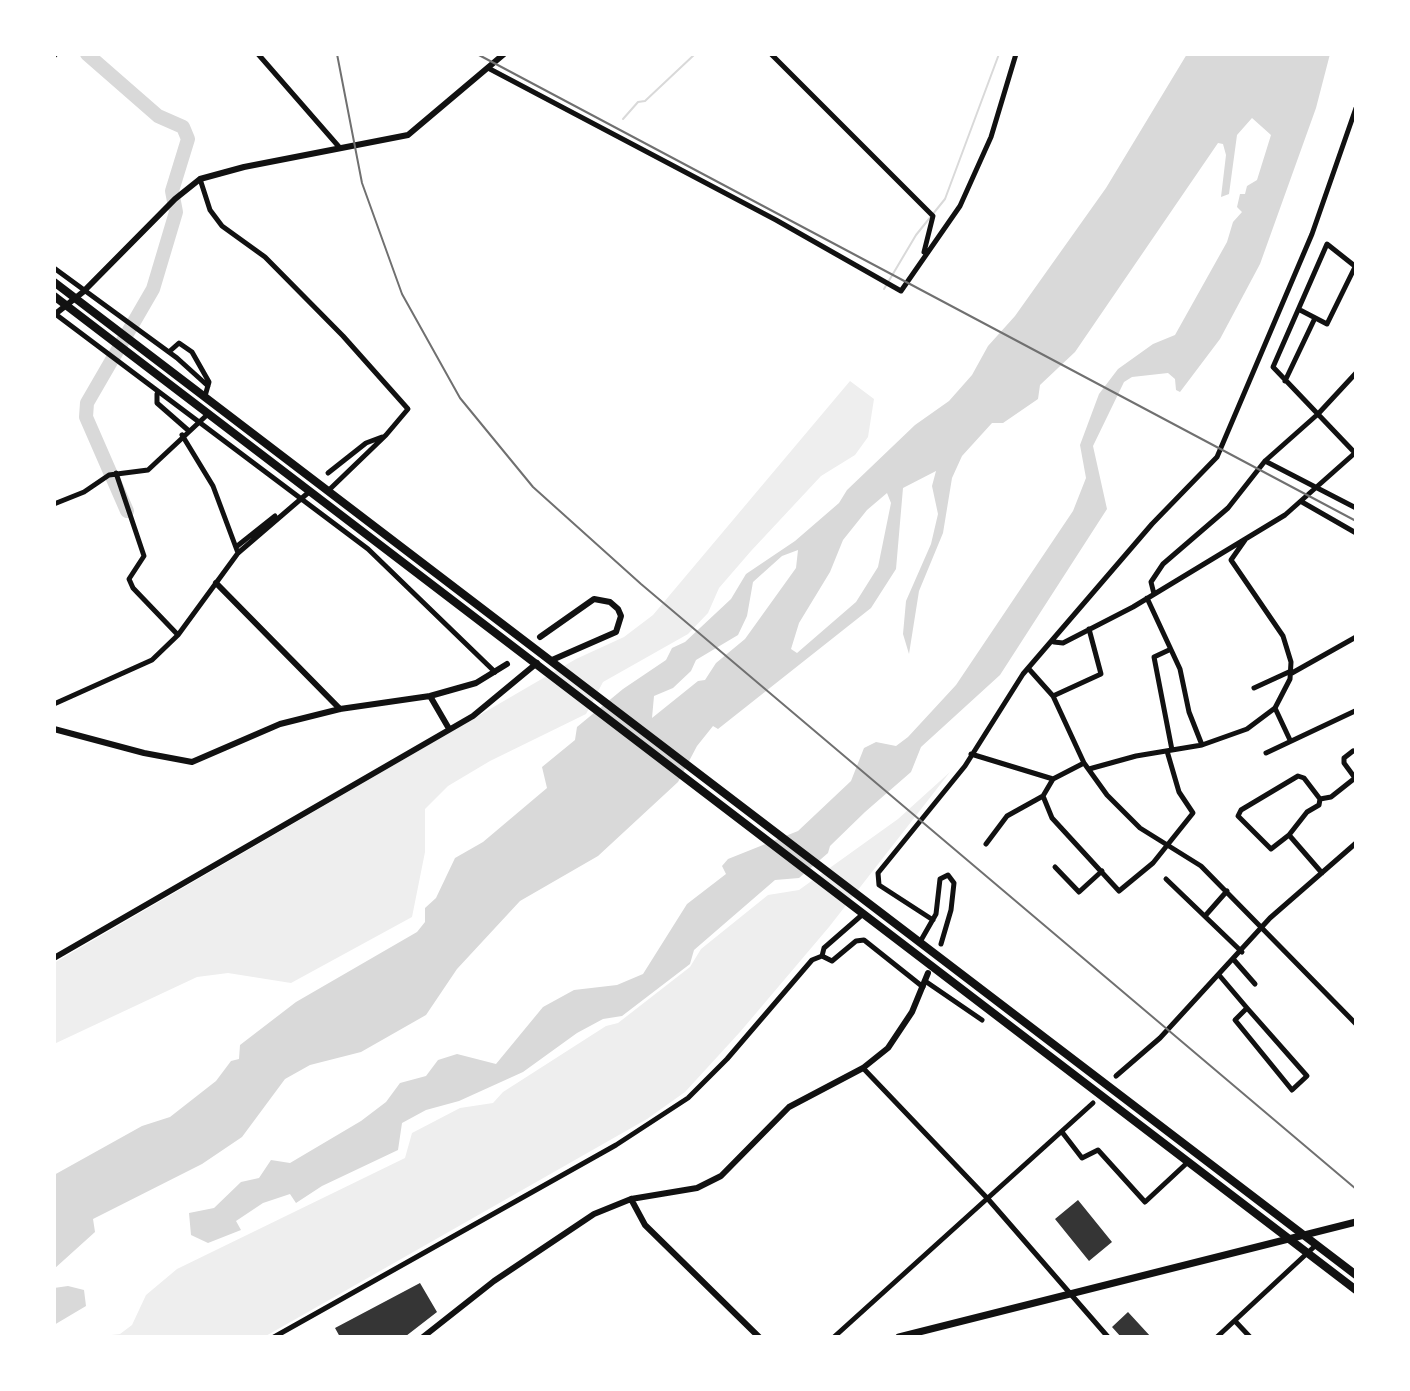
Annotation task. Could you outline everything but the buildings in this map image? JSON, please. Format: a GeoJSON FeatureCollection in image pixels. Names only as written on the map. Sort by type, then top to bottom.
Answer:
{"type":"FeatureCollection","features":[{"type":"Feature","properties":{"kind":"highway"},"geometry":{"type":"LineString","coordinates":[[54,282],[137,338],[205,397],[330,489],[1356,1275]]}},
{"type":"Feature","properties":{"kind":"highway"},"geometry":{"type":"LineString","coordinates":[[54,296],[1356,1290]]}},
{"type":"Feature","properties":{"kind":"main road"},"geometry":{"type":"LineString","coordinates":[[899,1337],[1356,1222]]}},
{"type":"Feature","properties":{"kind":"street"},"geometry":{"type":"LineString","coordinates":[[258,54],[340,148]]}},
{"type":"Feature","properties":{"kind":"street"},"geometry":{"type":"LineString","coordinates":[[495,672],[368,549],[54,314],[83,292],[175,199],[200,179],[215,173],[408,135],[504,54]]}},
{"type":"Feature","properties":{"kind":"street"},"geometry":{"type":"LineString","coordinates":[[771,54],[933,216],[923,256]]}},
{"type":"Feature","properties":{"kind":"street"},"geometry":{"type":"LineString","coordinates":[[488,68],[776,220],[901,291],[960,206],[991,137],[1016,54]]}},
{"type":"Feature","properties":{"kind":"street"},"geometry":{"type":"LineString","coordinates":[[933,920],[876,881],[878,873],[953,781],[1028,668],[1152,524],[1217,457],[1336,171],[1356,108]]}},
{"type":"Feature","properties":{"kind":"street"},"geometry":{"type":"LineString","coordinates":[[200,179],[210,210],[222,226],[265,257],[343,336],[408,409],[330,489]]}},
{"type":"Feature","properties":{"kind":"street"},"geometry":{"type":"LineString","coordinates":[[1053,642],[1063,643],[1245,540],[1302,502],[1355,452],[1273,367],[1327,244],[1356,267],[1327,324],[1299,310]]}},
{"type":"Feature","properties":{"kind":"street"},"geometry":{"type":"LineString","coordinates":[[54,268],[122,327]]}},
{"type":"Feature","properties":{"kind":"street"},"geometry":{"type":"LineString","coordinates":[[1285,381],[1315,318]]}},
{"type":"Feature","properties":{"kind":"street"},"geometry":{"type":"LineString","coordinates":[[137,338],[177,358],[208,386]]}},
{"type":"Feature","properties":{"kind":"street"},"geometry":{"type":"LineString","coordinates":[[170,351],[175,344],[185,345],[204,372],[208,386],[205,397]]}},
{"type":"Feature","properties":{"kind":"street"},"geometry":{"type":"LineString","coordinates":[[1154,594],[1151,582],[1163,564],[1228,508],[1265,461],[1318,414],[1356,373]]}},
{"type":"Feature","properties":{"kind":"street"},"geometry":{"type":"LineString","coordinates":[[157,394],[157,403],[189,431]]}},
{"type":"Feature","properties":{"kind":"street"},"geometry":{"type":"LineString","coordinates":[[54,504],[116,473],[148,470],[208,414]]}},
{"type":"Feature","properties":{"kind":"street"},"geometry":{"type":"LineString","coordinates":[[182,435],[213,486],[237,550]]}},
{"type":"Feature","properties":{"kind":"street"},"geometry":{"type":"LineString","coordinates":[[328,473],[366,443],[386,435]]}},
{"type":"Feature","properties":{"kind":"street"},"geometry":{"type":"LineString","coordinates":[[1265,461],[1356,508]]}},
{"type":"Feature","properties":{"kind":"street"},"geometry":{"type":"LineString","coordinates":[[116,473],[144,556],[129,579],[133,588],[178,635]]}},
{"type":"Feature","properties":{"kind":"street"},"geometry":{"type":"LineString","coordinates":[[237,550],[311,491]]}},
{"type":"Feature","properties":{"kind":"street"},"geometry":{"type":"LineString","coordinates":[[1302,502],[1356,533]]}},
{"type":"Feature","properties":{"kind":"street"},"geometry":{"type":"LineString","coordinates":[[54,704],[152,660],[178,635],[237,550],[275,516]]}},
{"type":"Feature","properties":{"kind":"street"},"geometry":{"type":"LineString","coordinates":[[1088,769],[1202,745],[1247,729],[1275,708],[1292,672],[1283,636],[1231,560],[1245,540]]}},
{"type":"Feature","properties":{"kind":"street"},"geometry":{"type":"LineString","coordinates":[[216,583],[340,709]]}},
{"type":"Feature","properties":{"kind":"street"},"geometry":{"type":"LineString","coordinates":[[1147,598],[1180,669],[1189,712],[1202,745]]}},
{"type":"Feature","properties":{"kind":"street"},"geometry":{"type":"LineString","coordinates":[[540,637],[594,599],[610,602],[618,609],[621,616],[616,632],[605,640],[552,660]]}},
{"type":"Feature","properties":{"kind":"street"},"geometry":{"type":"LineString","coordinates":[[1053,696],[1101,674],[1089,629]]}},
{"type":"Feature","properties":{"kind":"street"},"geometry":{"type":"LineString","coordinates":[[1254,688],[1292,672],[1356,637]]}},
{"type":"Feature","properties":{"kind":"street"},"geometry":{"type":"LineString","coordinates":[[1043,796],[1052,818],[1066,836],[1119,891],[1153,863],[1193,813],[1179,792],[1154,657],[1169,650]]}},
{"type":"Feature","properties":{"kind":"street"},"geometry":{"type":"LineString","coordinates":[[54,958],[342,793],[448,727],[473,716],[537,663]]}},
{"type":"Feature","properties":{"kind":"street"},"geometry":{"type":"LineString","coordinates":[[54,729],[168,759],[192,762],[245,736],[340,709],[430,696],[476,683],[507,664]]}},
{"type":"Feature","properties":{"kind":"street"},"geometry":{"type":"LineString","coordinates":[[1028,668],[1053,696],[1088,769],[1134,823],[1201,866],[1356,1024]]}},
{"type":"Feature","properties":{"kind":"street"},"geometry":{"type":"LineString","coordinates":[[430,696],[448,727]]}},
{"type":"Feature","properties":{"kind":"street"},"geometry":{"type":"LineString","coordinates":[[1275,708],[1290,740]]}},
{"type":"Feature","properties":{"kind":"street"},"geometry":{"type":"LineString","coordinates":[[1266,753],[1355,711]]}},
{"type":"Feature","properties":{"kind":"street"},"geometry":{"type":"LineString","coordinates":[[1320,799],[1304,778],[1298,776],[1241,810],[1238,816],[1271,849],[1289,835],[1320,799],[1331,797],[1356,778],[1344,763],[1344,758],[1353,751]]}},
{"type":"Feature","properties":{"kind":"street"},"geometry":{"type":"LineString","coordinates":[[971,754],[1053,779]]}},
{"type":"Feature","properties":{"kind":"street"},"geometry":{"type":"LineString","coordinates":[[986,844],[1007,816],[1043,796],[1053,779],[1084,763]]}},
{"type":"Feature","properties":{"kind":"street"},"geometry":{"type":"LineString","coordinates":[[1289,835],[1322,873]]}},
{"type":"Feature","properties":{"kind":"street"},"geometry":{"type":"LineString","coordinates":[[1116,1076],[1160,1038],[1263,926],[1356,843]]}},
{"type":"Feature","properties":{"kind":"street"},"geometry":{"type":"LineString","coordinates":[[1055,867],[1079,892],[1102,871]]}},
{"type":"Feature","properties":{"kind":"street"},"geometry":{"type":"LineString","coordinates":[[920,942],[933,920],[940,879],[948,875],[954,883],[951,910],[941,944]]}},
{"type":"Feature","properties":{"kind":"street"},"geometry":{"type":"LineString","coordinates":[[1166,879],[1242,952]]}},
{"type":"Feature","properties":{"kind":"street"},"geometry":{"type":"LineString","coordinates":[[1205,916],[1227,891]]}},
{"type":"Feature","properties":{"kind":"street"},"geometry":{"type":"LineString","coordinates":[[822,956],[824,948],[863,914]]}},
{"type":"Feature","properties":{"kind":"street"},"geometry":{"type":"LineString","coordinates":[[274,1337],[648,1126],[698,1088],[812,960],[822,956],[832,961],[856,941],[864,940],[924,984],[982,1020]]}},
{"type":"Feature","properties":{"kind":"street"},"geometry":{"type":"LineString","coordinates":[[1234,960],[1255,984]]}},
{"type":"Feature","properties":{"kind":"street"},"geometry":{"type":"LineString","coordinates":[[423,1337],[494,1281],[571,1228],[611,1206],[710,1183],[732,1167],[789,1107],[863,1068],[900,1034],[928,973]]}},
{"type":"Feature","properties":{"kind":"street"},"geometry":{"type":"LineString","coordinates":[[1219,975],[1307,1076],[1292,1090],[1235,1020],[1247,1008]]}},
{"type":"Feature","properties":{"kind":"street"},"geometry":{"type":"LineString","coordinates":[[863,1068],[988,1199],[1108,1337]]}},
{"type":"Feature","properties":{"kind":"street"},"geometry":{"type":"LineString","coordinates":[[834,1337],[1093,1103]]}},
{"type":"Feature","properties":{"kind":"street"},"geometry":{"type":"LineString","coordinates":[[1062,1132],[1082,1158],[1098,1150],[1145,1202],[1189,1162]]}},
{"type":"Feature","properties":{"kind":"street"},"geometry":{"type":"LineString","coordinates":[[631,1199],[645,1225],[759,1337]]}},
{"type":"Feature","properties":{"kind":"street"},"geometry":{"type":"LineString","coordinates":[[1217,1337],[1316,1245]]}},
{"type":"Feature","properties":{"kind":"street"},"geometry":{"type":"LineString","coordinates":[[1235,1321],[1250,1337]]}},
{"type":"Feature","properties":{"kind":"shaded area"},"geometry":{"type":"Polygon","coordinates":[[[1187,54],[1330,54],[1316,108],[1260,264],[1220,339],[1180,392],[1176,390],[1175,379],[1168,373],[1132,377],[1124,382],[1093,446],[1107,509],[1000,675],[921,747],[911,772],[865,812],[830,846],[828,853],[799,878],[775,880],[694,950],[690,964],[622,1016],[603,1019],[577,1033],[523,1072],[459,1101],[426,1110],[402,1123],[398,1150],[322,1186],[296,1203],[290,1194],[263,1203],[236,1221],[241,1230],[208,1243],[191,1235],[189,1213],[214,1208],[241,1182],[259,1178],[271,1160],[290,1163],[361,1121],[386,1102],[400,1083],[426,1076],[438,1060],[457,1054],[496,1064],[543,1007],[574,990],[617,985],[643,974],[687,904],[726,874],[722,866],[728,859],[798,831],[851,781],[864,748],[876,742],[896,746],[908,737],[956,685],[1073,511],[1086,478],[1080,445],[1099,394],[1118,369],[1153,344],[1175,335],[1227,242],[1233,222],[1242,212],[1237,207],[1240,194],[1245,194],[1247,186],[1257,180],[1271,135],[1252,118],[1237,135],[1229,194],[1221,197],[1226,155],[1223,144],[1218,143],[1075,352],[1040,385],[1038,399],[1003,423],[992,423],[962,456],[952,478],[943,533],[919,591],[909,654],[903,634],[906,601],[931,544],[938,514],[932,486],[936,471],[903,488],[896,569],[871,608],[718,729],[713,726],[697,746],[678,782],[598,856],[520,901],[457,969],[426,1015],[361,1052],[310,1065],[285,1079],[242,1137],[202,1164],[93,1219],[95,1232],[54,1269],[54,1175],[142,1126],[170,1117],[216,1081],[231,1061],[239,1059],[240,1045],[296,1002],[417,932],[425,922],[425,908],[436,898],[455,858],[483,842],[547,788],[542,767],[575,740],[577,727],[623,689],[666,660],[672,648],[685,642],[731,599],[746,574],[795,541],[839,503],[847,490],[915,425],[949,401],[972,375],[988,346],[1015,316],[1106,188],[1187,54]],[[887,493],[867,510],[843,540],[830,572],[799,623],[791,649],[797,653],[856,602],[878,567],[891,503],[887,493]],[[798,550],[782,556],[753,582],[747,616],[738,635],[696,660],[691,671],[673,688],[654,696],[652,718],[698,681],[705,680],[716,663],[745,639],[796,568],[798,550]]]}},
{"type":"Feature","properties":{"kind":"shaded area"},"geometry":{"type":"Polygon","coordinates":[[[850,381],[874,399],[868,437],[855,455],[821,476],[751,551],[719,588],[708,613],[688,634],[603,682],[586,714],[490,761],[448,786],[425,809],[425,852],[412,917],[291,983],[228,973],[197,977],[54,1044],[54,963],[576,659],[624,637],[653,615],[850,381]]]}},
{"type":"Feature","properties":{"kind":"shaded area"},"geometry":{"type":"Polygon","coordinates":[[[950,772],[829,927],[740,1032],[685,1092],[647,1119],[264,1337],[94,1337],[120,1334],[132,1325],[146,1295],[177,1269],[405,1158],[412,1133],[460,1108],[493,1103],[503,1092],[606,1026],[618,1023],[690,967],[701,949],[768,895],[799,890],[898,819],[950,772]]]}},
{"type":"Feature","properties":{"kind":"shaded area"},"geometry":{"type":"Polygon","coordinates":[[[68,1286],[84,1290],[86,1306],[54,1325],[54,1288],[68,1286]]]}},
{"type":"Feature","properties":{"kind":"waterway"},"geometry":{"type":"LineString","coordinates":[[87,54],[158,116],[183,127],[188,139],[172,191],[176,212],[153,289],[87,403],[86,417],[127,511]]}},
{"type":"Feature","properties":{"kind":"waterway"},"geometry":{"type":"LineString","coordinates":[[623,119],[638,102],[645,101],[695,54]]}},
{"type":"Feature","properties":{"kind":"waterway"},"geometry":{"type":"LineString","coordinates":[[884,289],[916,235],[945,199],[999,54]]}},
{"type":"Feature","properties":{"kind":"railway"},"geometry":{"type":"LineString","coordinates":[[337,54],[362,183],[402,294],[460,398],[533,487],[641,584],[1356,1189]]}},
{"type":"Feature","properties":{"kind":"railway"},"geometry":{"type":"LineString","coordinates":[[477,54],[1356,521]]}}]}
